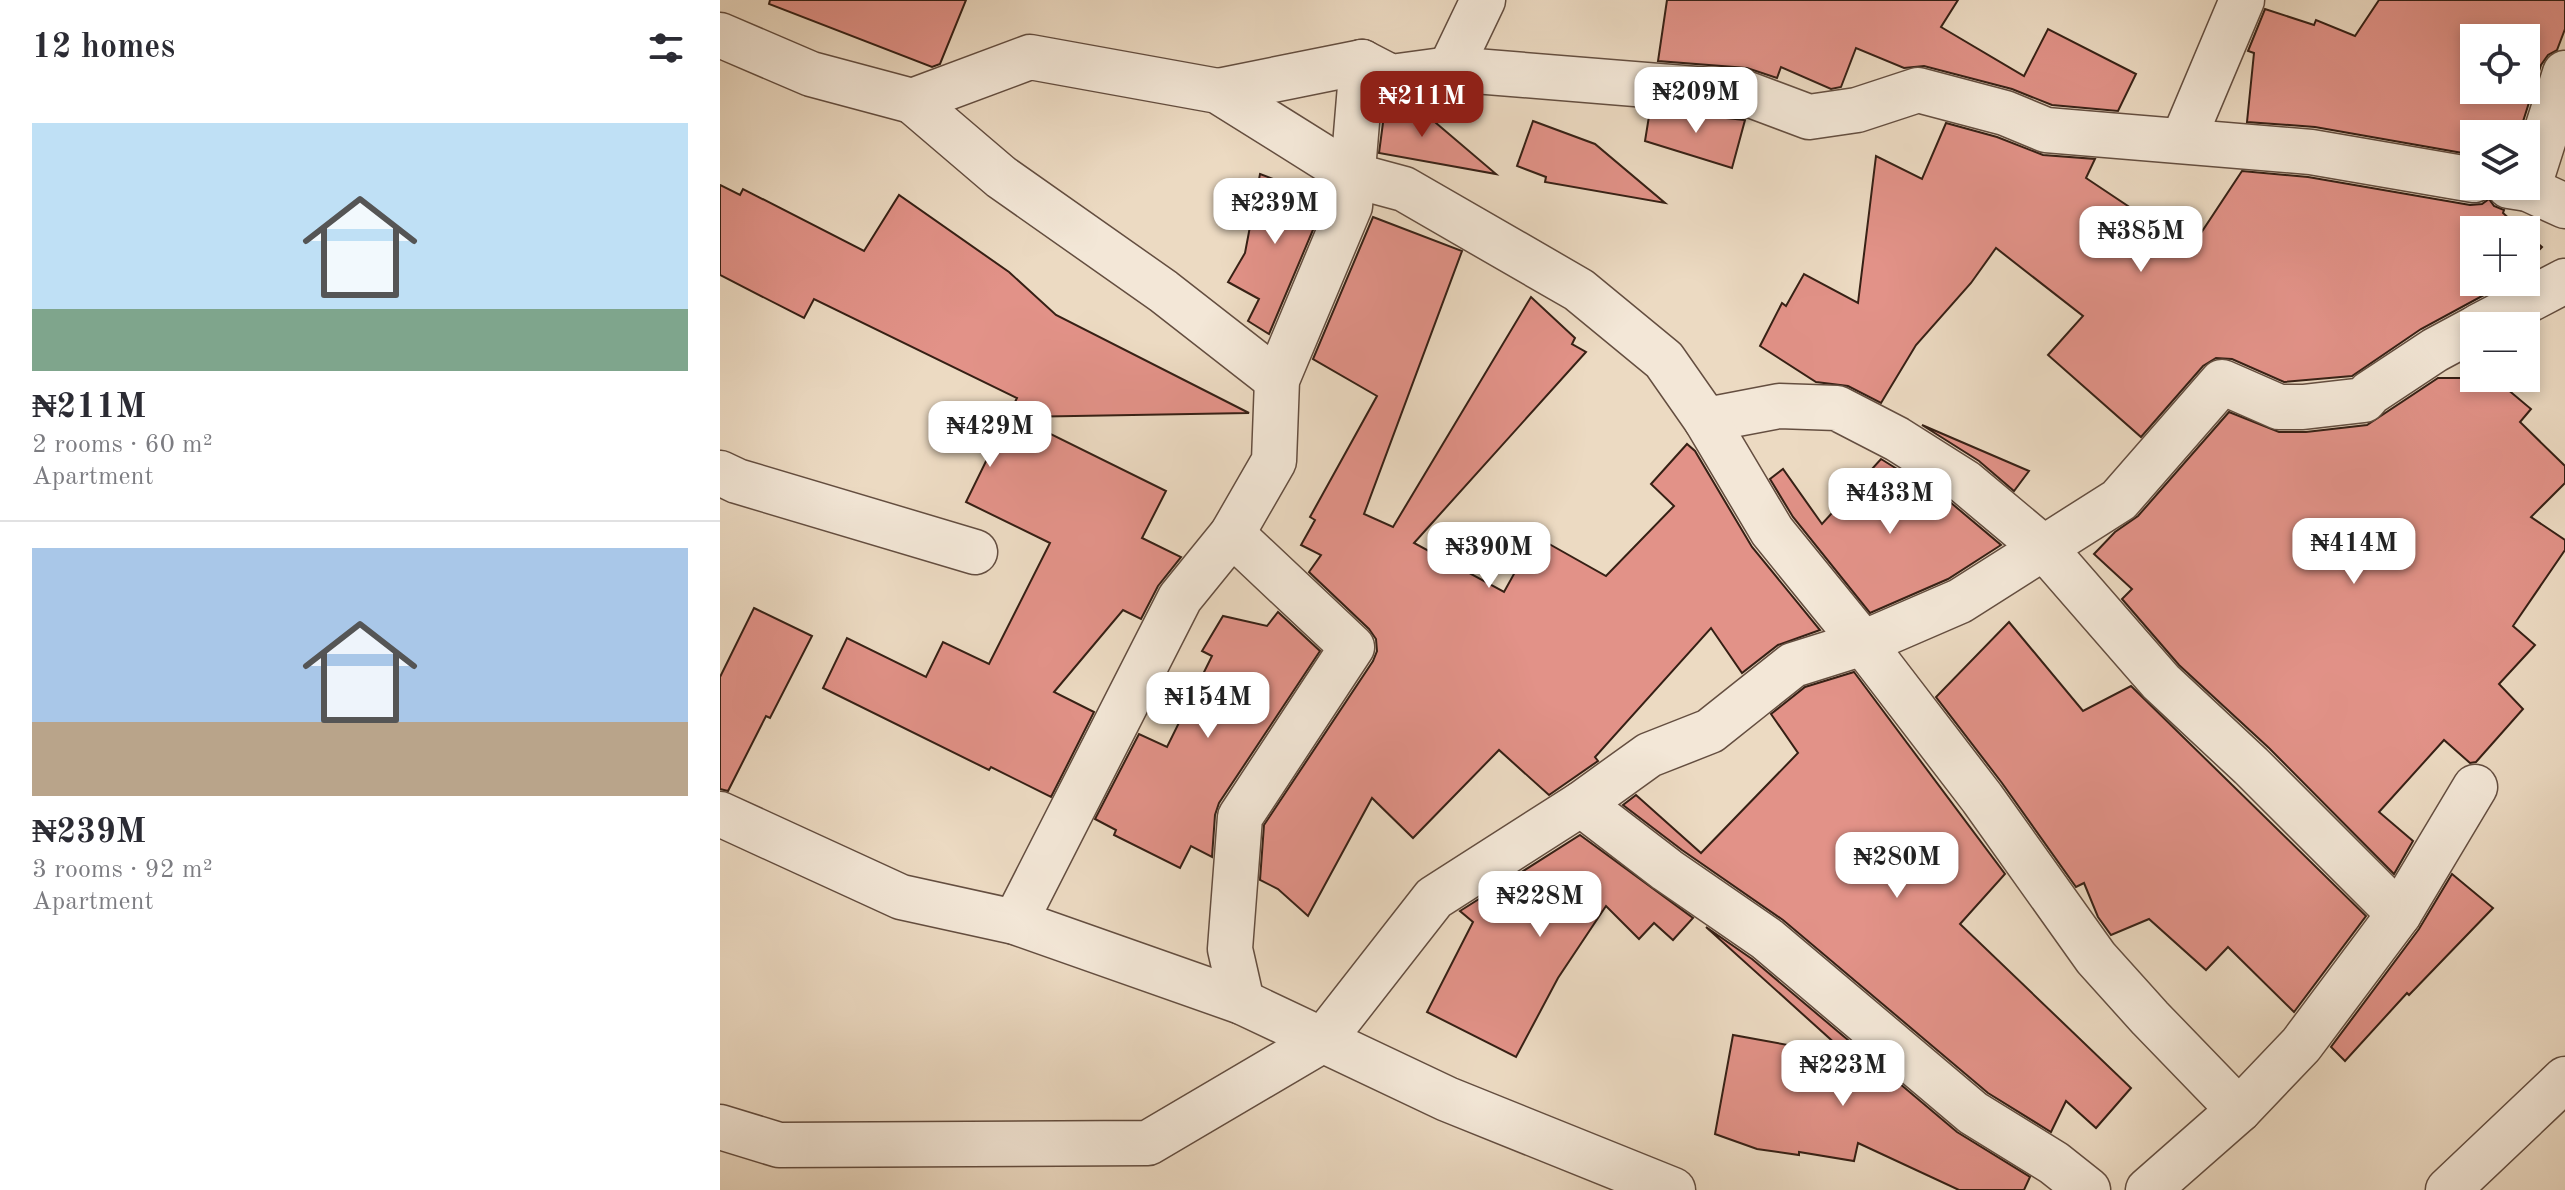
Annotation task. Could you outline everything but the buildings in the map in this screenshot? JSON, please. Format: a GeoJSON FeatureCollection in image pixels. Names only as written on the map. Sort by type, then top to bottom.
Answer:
{"type":"FeatureCollection","features":[{"type":"Feature","properties":{"kind":"street"},"geometry":{"type":"LineString","coordinates":[[1450,69],[1483,0]]}},
{"type":"Feature","properties":{"kind":"street"},"geometry":{"type":"LineString","coordinates":[[2183,140],[2242,0]]}},
{"type":"Feature","properties":{"kind":"street"},"geometry":{"type":"LineString","coordinates":[[720,35],[811,74],[912,101],[1001,177],[1163,291],[1277,380]]}},
{"type":"Feature","properties":{"kind":"street"},"geometry":{"type":"LineString","coordinates":[[912,101],[1030,57],[1218,91],[1362,62],[1391,77],[1450,69],[1745,93],[1809,117],[1857,110],[1918,90],[2005,113],[2046,130],[2311,152],[2460,178]]}},
{"type":"Feature","properties":{"kind":"street"},"geometry":{"type":"LineString","coordinates":[[1015,922],[1180,598],[1232,534],[1274,461],[1277,380],[1350,206],[1362,62]]}},
{"type":"Feature","properties":{"kind":"street"},"geometry":{"type":"LineString","coordinates":[[2540,171],[2565,73]]}},
{"type":"Feature","properties":{"kind":"street"},"geometry":{"type":"LineString","coordinates":[[1218,91],[1352,175],[1404,189],[1579,290],[1664,360],[1706,420],[1772,531],[1982,798],[2096,958],[2239,1110]]}},
{"type":"Feature","properties":{"kind":"street"},"geometry":{"type":"LineString","coordinates":[[2506,312],[2565,281]]}},
{"type":"Feature","properties":{"kind":"street"},"geometry":{"type":"LineString","coordinates":[[720,1127],[779,1145],[1148,1143],[1323,1040],[1434,898],[1581,804],[1649,755],[1710,731],[1793,665],[1863,643],[1960,601],[2119,500],[2222,382],[2279,407],[2364,400],[2435,350],[2460,337]]}},
{"type":"Feature","properties":{"kind":"street"},"geometry":{"type":"LineString","coordinates":[[1706,420],[1779,406],[1837,408],[1897,439],[1965,482],[2045,549],[2161,682],[2251,766],[2399,914]]}},
{"type":"Feature","properties":{"kind":"street"},"geometry":{"type":"LineString","coordinates":[[720,473],[975,552]]}},
{"type":"Feature","properties":{"kind":"street"},"geometry":{"type":"LineString","coordinates":[[1232,534],[1352,647],[1240,817],[1230,949],[1242,1002]]}},
{"type":"Feature","properties":{"kind":"street"},"geometry":{"type":"LineString","coordinates":[[2148,1190],[2239,1110],[2301,1045],[2399,914],[2475,787]]}},
{"type":"Feature","properties":{"kind":"street"},"geometry":{"type":"LineString","coordinates":[[1581,804],[1667,870],[1767,939],[1973,1113],[2054,1163],[2088,1190]]}},
{"type":"Feature","properties":{"kind":"street"},"geometry":{"type":"LineString","coordinates":[[720,814],[901,897],[1015,922],[1242,1002],[1447,1099],[1673,1190]]}},
{"type":"Feature","properties":{"kind":"street"},"geometry":{"type":"LineString","coordinates":[[2448,1190],[2565,1079]]}}]}
